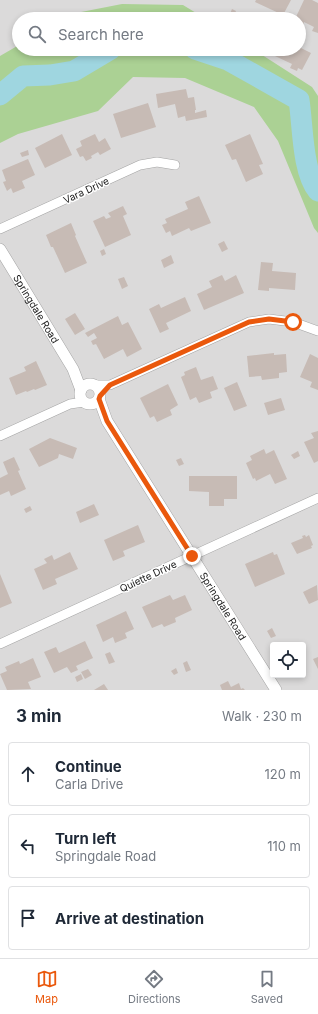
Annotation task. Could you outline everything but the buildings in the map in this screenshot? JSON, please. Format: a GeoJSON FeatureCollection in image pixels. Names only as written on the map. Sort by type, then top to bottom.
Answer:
{"type":"FeatureCollection","features":[{"type":"Feature","properties":{"kind":"street","name":"Vara Drive"},"geometry":{"type":"LineString","coordinates":[[0,229],[140,165],[157,162],[174,165]]}},
{"type":"Feature","properties":{"kind":"street","name":"Springdale Road"},"geometry":{"type":"LineString","coordinates":[[0,249],[73,369],[276,690]]}},
{"type":"Feature","properties":{"kind":"street"},"geometry":{"type":"LineString","coordinates":[[0,436],[249,322],[269,319],[293,322],[318,331]]}},
{"type":"Feature","properties":{"kind":"street","name":"Quiette Drive"},"geometry":{"type":"LineString","coordinates":[[0,644],[318,498]]}},
{"type":"Feature","properties":{"kind":"shaded area"},"geometry":{"type":"Polygon","coordinates":[[[0,0],[318,0],[318,690],[0,690],[0,0]]]}},
{"type":"Feature","properties":{"kind":"green space"},"geometry":{"type":"Polygon","coordinates":[[[122,4],[183,5],[194,12],[81,12],[122,4]]]}},
{"type":"Feature","properties":{"kind":"green space"},"geometry":{"type":"Polygon","coordinates":[[[12,49],[12,56],[264,56],[312,87],[318,96],[318,233],[314,228],[278,141],[254,107],[185,78],[133,77],[98,111],[18,134],[0,143],[0,56],[12,49]]]}},
{"type":"Feature","properties":{"kind":"waterway"},"geometry":{"type":"LineString","coordinates":[[0,95],[23,76],[50,75],[74,71],[99,56]]}},
{"type":"Feature","properties":{"kind":"waterway"},"geometry":{"type":"LineString","coordinates":[[216,56],[228,60],[299,100],[306,160],[309,172],[318,191]]}},
{"type":"Feature","properties":{"kind":"route"},"geometry":{"type":"LineString","coordinates":[[192,556],[107,421],[99,399],[100,396],[110,385],[249,322],[269,319],[293,322]]}}]}
